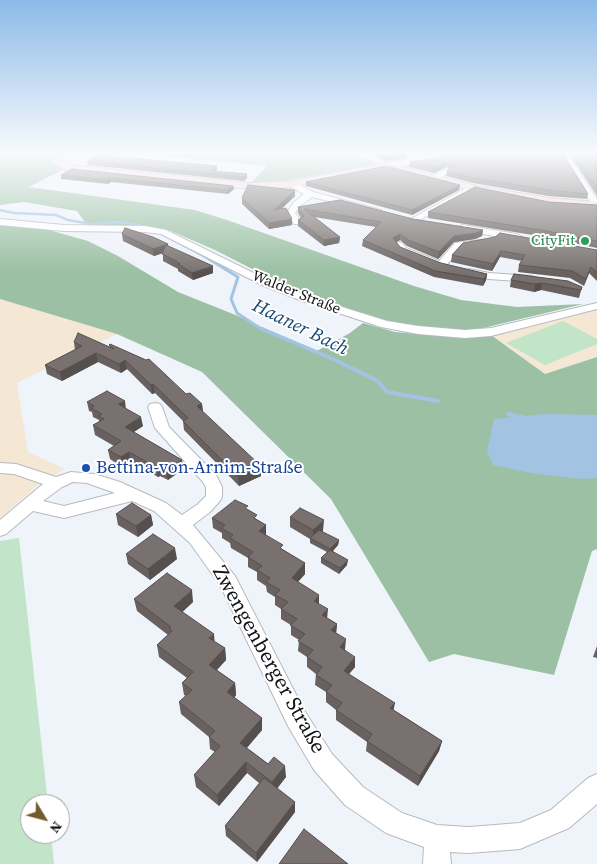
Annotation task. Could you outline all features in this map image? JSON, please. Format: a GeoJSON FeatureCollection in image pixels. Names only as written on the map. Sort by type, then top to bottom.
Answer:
{"type":"FeatureCollection","features":[{"type":"Feature","properties":{"kind":"main road"},"geometry":{"type":"LineString","coordinates":[[496,192],[548,202],[597,205]]}},
{"type":"Feature","properties":{"kind":"street"},"geometry":{"type":"LineString","coordinates":[[307,192],[387,213]]}},
{"type":"Feature","properties":{"kind":"street"},"geometry":{"type":"LineString","coordinates":[[431,223],[409,218],[464,192]]}},
{"type":"Feature","properties":{"kind":"street"},"geometry":{"type":"LineString","coordinates":[[589,192],[597,205]]}},
{"type":"Feature","properties":{"kind":"street"},"geometry":{"type":"LineString","coordinates":[[297,222],[291,214],[296,205],[310,194]]}},
{"type":"Feature","properties":{"kind":"street","name":"Walder Straße"},"geometry":{"type":"LineString","coordinates":[[0,222],[64,228],[145,229],[163,232],[266,283],[306,299],[385,324],[418,330],[465,334],[492,332],[594,307]]}},
{"type":"Feature","properties":{"kind":"street"},"geometry":{"type":"LineString","coordinates":[[450,226],[529,239]]}},
{"type":"Feature","properties":{"kind":"street"},"geometry":{"type":"LineString","coordinates":[[441,265],[458,245],[476,244],[490,240],[496,234]]}},
{"type":"Feature","properties":{"kind":"street"},"geometry":{"type":"LineString","coordinates":[[399,246],[403,250],[457,270],[489,276],[542,279]]}},
{"type":"Feature","properties":{"kind":"street"},"geometry":{"type":"LineString","coordinates":[[155,407],[162,428],[210,479],[214,487],[214,497],[204,508],[182,524]]}},
{"type":"Feature","properties":{"kind":"street"},"geometry":{"type":"LineString","coordinates":[[0,468],[16,469],[56,483]]}},
{"type":"Feature","properties":{"kind":"street","name":"Zwengenberger Straße"},"geometry":{"type":"LineString","coordinates":[[29,504],[56,483],[71,477],[88,478],[114,486],[160,507],[182,524],[210,555],[228,581],[296,718],[323,762],[354,796],[437,851],[470,840],[520,836],[560,819],[597,787]]}},
{"type":"Feature","properties":{"kind":"street"},"geometry":{"type":"LineString","coordinates":[[0,530],[29,504],[64,512],[133,495]]}},
{"type":"Feature","properties":{"kind":"shaded area"},"geometry":{"type":"Polygon","coordinates":[[[0,299],[117,334],[17,383],[28,452],[65,469],[39,484],[0,518],[0,299]]]}},
{"type":"Feature","properties":{"kind":"shaded area"},"geometry":{"type":"Polygon","coordinates":[[[597,309],[597,357],[545,374],[491,335],[597,309]]]}},
{"type":"Feature","properties":{"kind":"green space"},"geometry":{"type":"Polygon","coordinates":[[[0,192],[67,192],[195,210],[414,286],[461,300],[517,307],[583,304],[475,330],[434,329],[374,318],[301,294],[215,250],[171,231],[132,226],[87,225],[77,211],[24,202],[0,205],[0,192]]]}},
{"type":"Feature","properties":{"kind":"green space"},"geometry":{"type":"Polygon","coordinates":[[[0,225],[49,230],[88,241],[118,256],[178,292],[238,316],[315,352],[350,333],[363,323],[395,332],[461,338],[491,335],[545,374],[597,357],[597,549],[592,551],[554,675],[454,654],[429,662],[331,499],[202,372],[117,334],[0,299],[0,225]]]}},
{"type":"Feature","properties":{"kind":"green space"},"geometry":{"type":"Polygon","coordinates":[[[563,321],[597,339],[597,344],[545,365],[506,343],[563,321]]]}},
{"type":"Feature","properties":{"kind":"green space"},"geometry":{"type":"Polygon","coordinates":[[[19,538],[47,794],[20,794],[20,844],[52,844],[54,864],[0,864],[0,541],[19,538]]]}},
{"type":"Feature","properties":{"kind":"water"},"geometry":{"type":"Polygon","coordinates":[[[545,414],[597,415],[597,478],[583,479],[536,474],[493,465],[487,451],[494,419],[545,414]]]}},
{"type":"Feature","properties":{"kind":"building"},"geometry":{"type":"Polygon","coordinates":[[[245,192],[293,192],[274,210],[286,208],[292,219],[269,223],[242,198],[245,192]]]}},
{"type":"Feature","properties":{"kind":"building"},"geometry":{"type":"Polygon","coordinates":[[[345,192],[446,192],[412,210],[345,192]]]}},
{"type":"Feature","properties":{"kind":"building"},"geometry":{"type":"Polygon","coordinates":[[[465,192],[501,192],[549,202],[597,205],[597,241],[547,231],[428,212],[465,192]]]}},
{"type":"Feature","properties":{"kind":"building"},"geometry":{"type":"Polygon","coordinates":[[[340,200],[413,219],[483,230],[476,233],[454,236],[439,252],[408,240],[400,234],[393,238],[400,247],[441,263],[487,274],[484,279],[435,271],[363,240],[381,222],[304,209],[340,237],[324,240],[298,220],[304,216],[298,207],[340,200]]]}},
{"type":"Feature","properties":{"kind":"building"},"geometry":{"type":"Polygon","coordinates":[[[125,228],[168,244],[153,249],[122,234],[125,228]]]}},
{"type":"Feature","properties":{"kind":"building"},"geometry":{"type":"Polygon","coordinates":[[[500,233],[597,250],[597,273],[591,267],[586,279],[572,271],[519,265],[525,255],[501,251],[493,264],[452,255],[463,243],[495,237],[500,233]]]}},
{"type":"Feature","properties":{"kind":"building"},"geometry":{"type":"Polygon","coordinates":[[[166,245],[213,266],[192,273],[176,261],[162,254],[166,245]]]}},
{"type":"Feature","properties":{"kind":"building"},"geometry":{"type":"Polygon","coordinates":[[[514,274],[568,281],[582,287],[581,290],[511,280],[514,274]]]}},
{"type":"Feature","properties":{"kind":"building"},"geometry":{"type":"Polygon","coordinates":[[[78,333],[114,349],[110,344],[146,360],[149,359],[186,394],[190,393],[202,404],[197,406],[261,466],[238,476],[183,421],[188,418],[125,360],[119,364],[96,353],[60,372],[45,365],[82,346],[74,342],[78,333]]]}},
{"type":"Feature","properties":{"kind":"building"},"geometry":{"type":"Polygon","coordinates":[[[107,391],[125,401],[118,404],[141,417],[125,427],[182,460],[166,470],[159,466],[156,467],[129,452],[121,457],[108,450],[121,441],[93,425],[104,419],[98,416],[102,414],[91,408],[94,406],[87,402],[107,391]]]}},
{"type":"Feature","properties":{"kind":"building"},"geometry":{"type":"Polygon","coordinates":[[[235,500],[248,506],[245,508],[257,515],[254,518],[266,525],[259,531],[283,545],[280,548],[305,563],[292,578],[319,595],[314,601],[328,609],[322,615],[337,624],[331,630],[346,639],[340,647],[355,657],[344,671],[395,703],[390,708],[442,741],[420,776],[367,741],[372,734],[336,710],[342,703],[326,692],[332,685],[316,675],[322,667],[307,657],[313,650],[298,641],[305,634],[290,625],[297,619],[281,609],[288,602],[275,595],[280,590],[266,582],[270,578],[257,570],[262,566],[248,557],[253,552],[230,538],[233,535],[221,528],[225,525],[212,518],[235,500]]]}},
{"type":"Feature","properties":{"kind":"building"},"geometry":{"type":"Polygon","coordinates":[[[132,503],[151,515],[136,526],[116,514],[132,503]]]}},
{"type":"Feature","properties":{"kind":"building"},"geometry":{"type":"Polygon","coordinates":[[[300,508],[324,520],[313,530],[290,517],[300,508]]]}},
{"type":"Feature","properties":{"kind":"building"},"geometry":{"type":"Polygon","coordinates":[[[319,530],[339,540],[330,549],[310,538],[319,530]]]}},
{"type":"Feature","properties":{"kind":"building"},"geometry":{"type":"Polygon","coordinates":[[[153,534],[175,548],[148,569],[126,554],[153,534]]]}},
{"type":"Feature","properties":{"kind":"building"},"geometry":{"type":"Polygon","coordinates":[[[330,550],[348,560],[340,568],[321,558],[330,550]]]}},
{"type":"Feature","properties":{"kind":"building"},"geometry":{"type":"Polygon","coordinates":[[[167,573],[192,590],[174,606],[214,634],[209,638],[225,648],[209,665],[235,683],[227,692],[262,718],[240,743],[268,764],[274,757],[285,766],[272,782],[246,762],[217,795],[194,775],[220,746],[209,737],[215,731],[179,702],[192,690],[182,683],[193,672],[157,645],[172,631],[169,628],[171,627],[134,599],[167,573]]]}},
{"type":"Feature","properties":{"kind":"building"},"geometry":{"type":"Polygon","coordinates":[[[264,778],[295,802],[256,853],[225,826],[264,778]]]}},
{"type":"Feature","properties":{"kind":"building"},"geometry":{"type":"Polygon","coordinates":[[[304,829],[348,864],[279,864],[304,829]]]}},
{"type":"Feature","properties":{"kind":"waterway","name":"Haaner Bach"},"geometry":{"type":"LineString","coordinates":[[0,210],[14,213],[56,215],[68,220],[91,224],[122,222],[140,225]]}},
{"type":"Feature","properties":{"kind":"waterway","name":"Haaner Bach"},"geometry":{"type":"LineString","coordinates":[[162,234],[204,256],[238,277],[231,299],[237,313],[264,331]]}},
{"type":"Feature","properties":{"kind":"waterway","name":"Haaner Bach"},"geometry":{"type":"LineString","coordinates":[[262,329],[333,359],[378,381],[387,392],[438,401]]}},
{"type":"Feature","properties":{"kind":"waterway","name":"Haaner Bach"},"geometry":{"type":"LineString","coordinates":[[508,414],[526,418]]}},
{"type":"Feature","properties":{"kind":"place","name":"CityFit"},"geometry":{"type":"Point","coordinates":[585,241]}},
{"type":"Feature","properties":{"kind":"place","name":"Bettina-von-Arnim-Straße"},"geometry":{"type":"Point","coordinates":[86,468]}}]}
